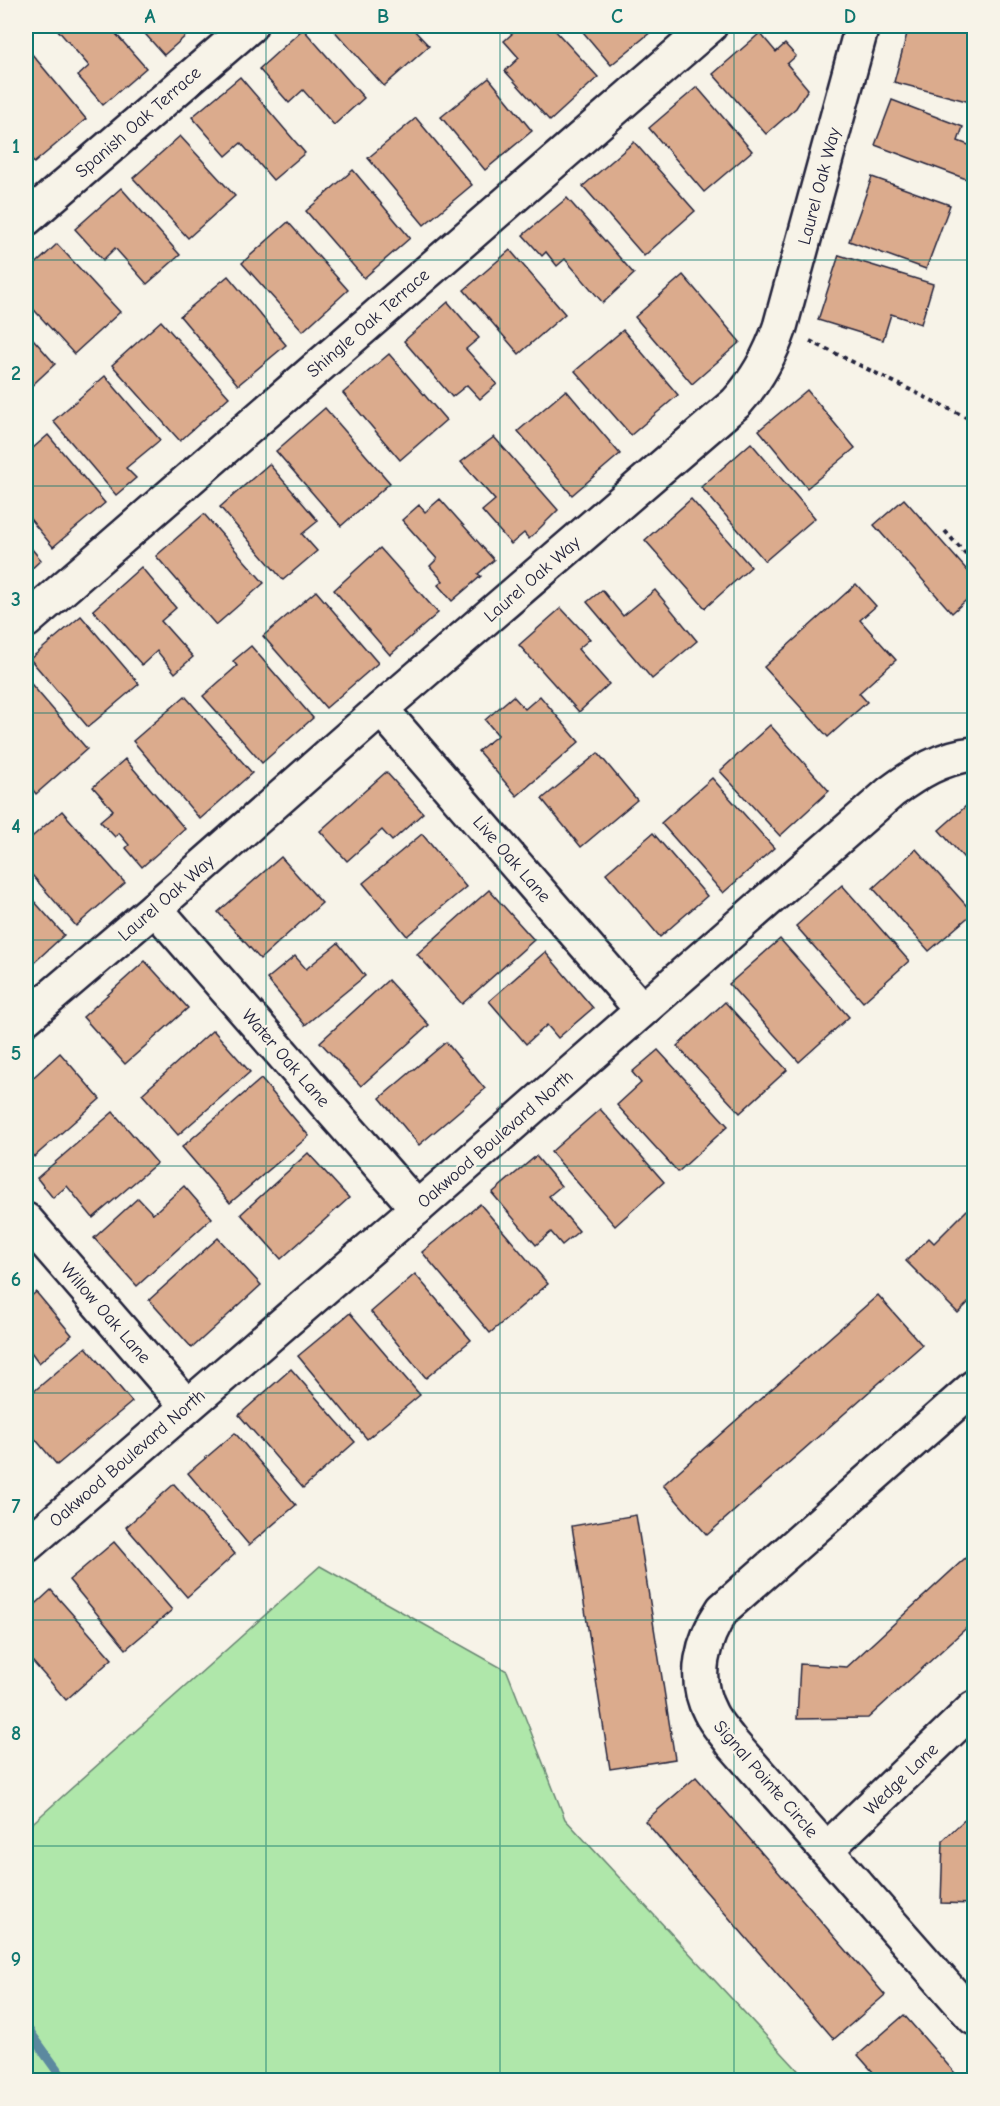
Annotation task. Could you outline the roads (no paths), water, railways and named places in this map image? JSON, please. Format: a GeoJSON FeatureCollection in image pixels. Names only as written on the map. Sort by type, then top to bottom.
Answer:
{"type":"FeatureCollection","features":[{"type":"Feature","properties":{"kind":"street","name":"Spanish Oak Terrace"},"geometry":{"type":"LineString","coordinates":[[26,219],[250,26]]}},
{"type":"Feature","properties":{"kind":"street","name":"Shingle Oak Terrace"},"geometry":{"type":"LineString","coordinates":[[26,621],[710,26]]}},
{"type":"Feature","properties":{"kind":"street","name":"Laurel Oak Way"},"geometry":{"type":"LineString","coordinates":[[26,1018],[736,403],[751,387],[762,369],[780,327],[862,26]]}},
{"type":"Feature","properties":{"kind":"street","name":"Live Oak Lane"},"geometry":{"type":"LineString","coordinates":[[381,709],[642,1010]]}},
{"type":"Feature","properties":{"kind":"street","name":"Oakwood Boulevard North"},"geometry":{"type":"LineString","coordinates":[[26,1546],[417,1208],[891,792],[944,759],[975,754]]}},
{"type":"Feature","properties":{"kind":"street","name":"Water Oak Lane"},"geometry":{"type":"LineString","coordinates":[[155,908],[417,1208]]}},
{"type":"Feature","properties":{"kind":"street","name":"Willow Oak Lane"},"geometry":{"type":"LineString","coordinates":[[26,1220],[187,1406]]}},
{"type":"Feature","properties":{"kind":"street","name":"Signal Pointe Circle"},"geometry":{"type":"LineString","coordinates":[[975,1387],[723,1610],[713,1623],[702,1654],[699,1683],[710,1712],[732,1743],[975,2018]]}},
{"type":"Feature","properties":{"kind":"street","name":"Wedge Lane"},"geometry":{"type":"LineString","coordinates":[[827,1850],[975,1708]]}},
{"type":"Feature","properties":{"kind":"waterway"},"geometry":{"type":"LineString","coordinates":[[26,2027],[64,2080]]}}]}
